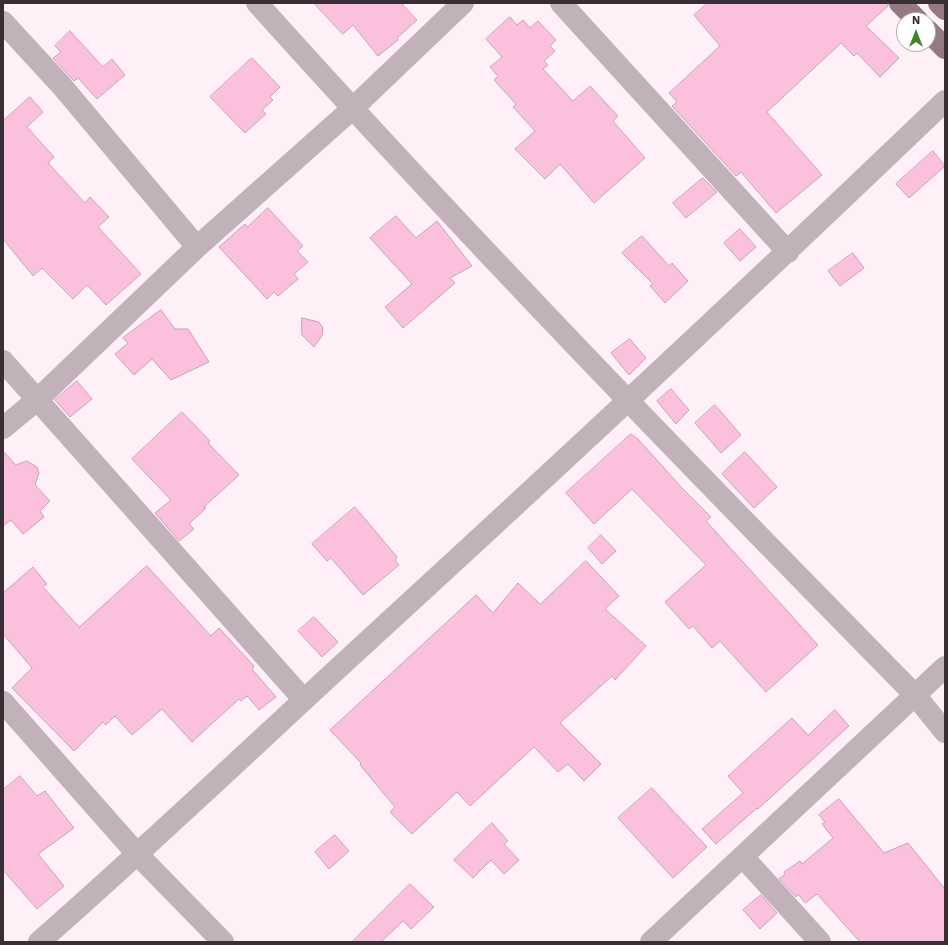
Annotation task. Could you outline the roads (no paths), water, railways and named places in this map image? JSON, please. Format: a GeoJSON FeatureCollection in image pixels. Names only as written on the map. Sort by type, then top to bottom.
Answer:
{"type":"FeatureCollection","features":[{"type":"Feature","properties":{"kind":"main road"},"geometry":{"type":"LineString","coordinates":[[900,3],[909,12]]}},
{"type":"Feature","properties":{"kind":"main road"},"geometry":{"type":"LineString","coordinates":[[940,3],[945,9]]}},
{"type":"Feature","properties":{"kind":"main road"},"geometry":{"type":"LineString","coordinates":[[936,39],[945,48]]}},
{"type":"Feature","properties":{"kind":"street"},"geometry":{"type":"LineString","coordinates":[[257,3],[352,109],[628,402],[915,695],[945,732]]}},
{"type":"Feature","properties":{"kind":"street"},"geometry":{"type":"LineString","coordinates":[[3,428],[38,399],[197,247],[352,109],[463,3]]}},
{"type":"Feature","properties":{"kind":"street"},"geometry":{"type":"LineString","coordinates":[[561,3],[788,252]]}},
{"type":"Feature","properties":{"kind":"street"},"geometry":{"type":"LineString","coordinates":[[3,22],[61,85],[197,247]]}},
{"type":"Feature","properties":{"kind":"street"},"geometry":{"type":"LineString","coordinates":[[40,942],[138,855],[628,402],[788,252],[945,101]]}},
{"type":"Feature","properties":{"kind":"street"},"geometry":{"type":"LineString","coordinates":[[3,362],[38,399],[304,700]]}},
{"type":"Feature","properties":{"kind":"street"},"geometry":{"type":"LineString","coordinates":[[651,942],[945,667]]}},
{"type":"Feature","properties":{"kind":"street"},"geometry":{"type":"LineString","coordinates":[[3,702],[138,855],[223,942]]}},
{"type":"Feature","properties":{"kind":"street"},"geometry":{"type":"LineString","coordinates":[[743,857],[820,942]]}}]}
